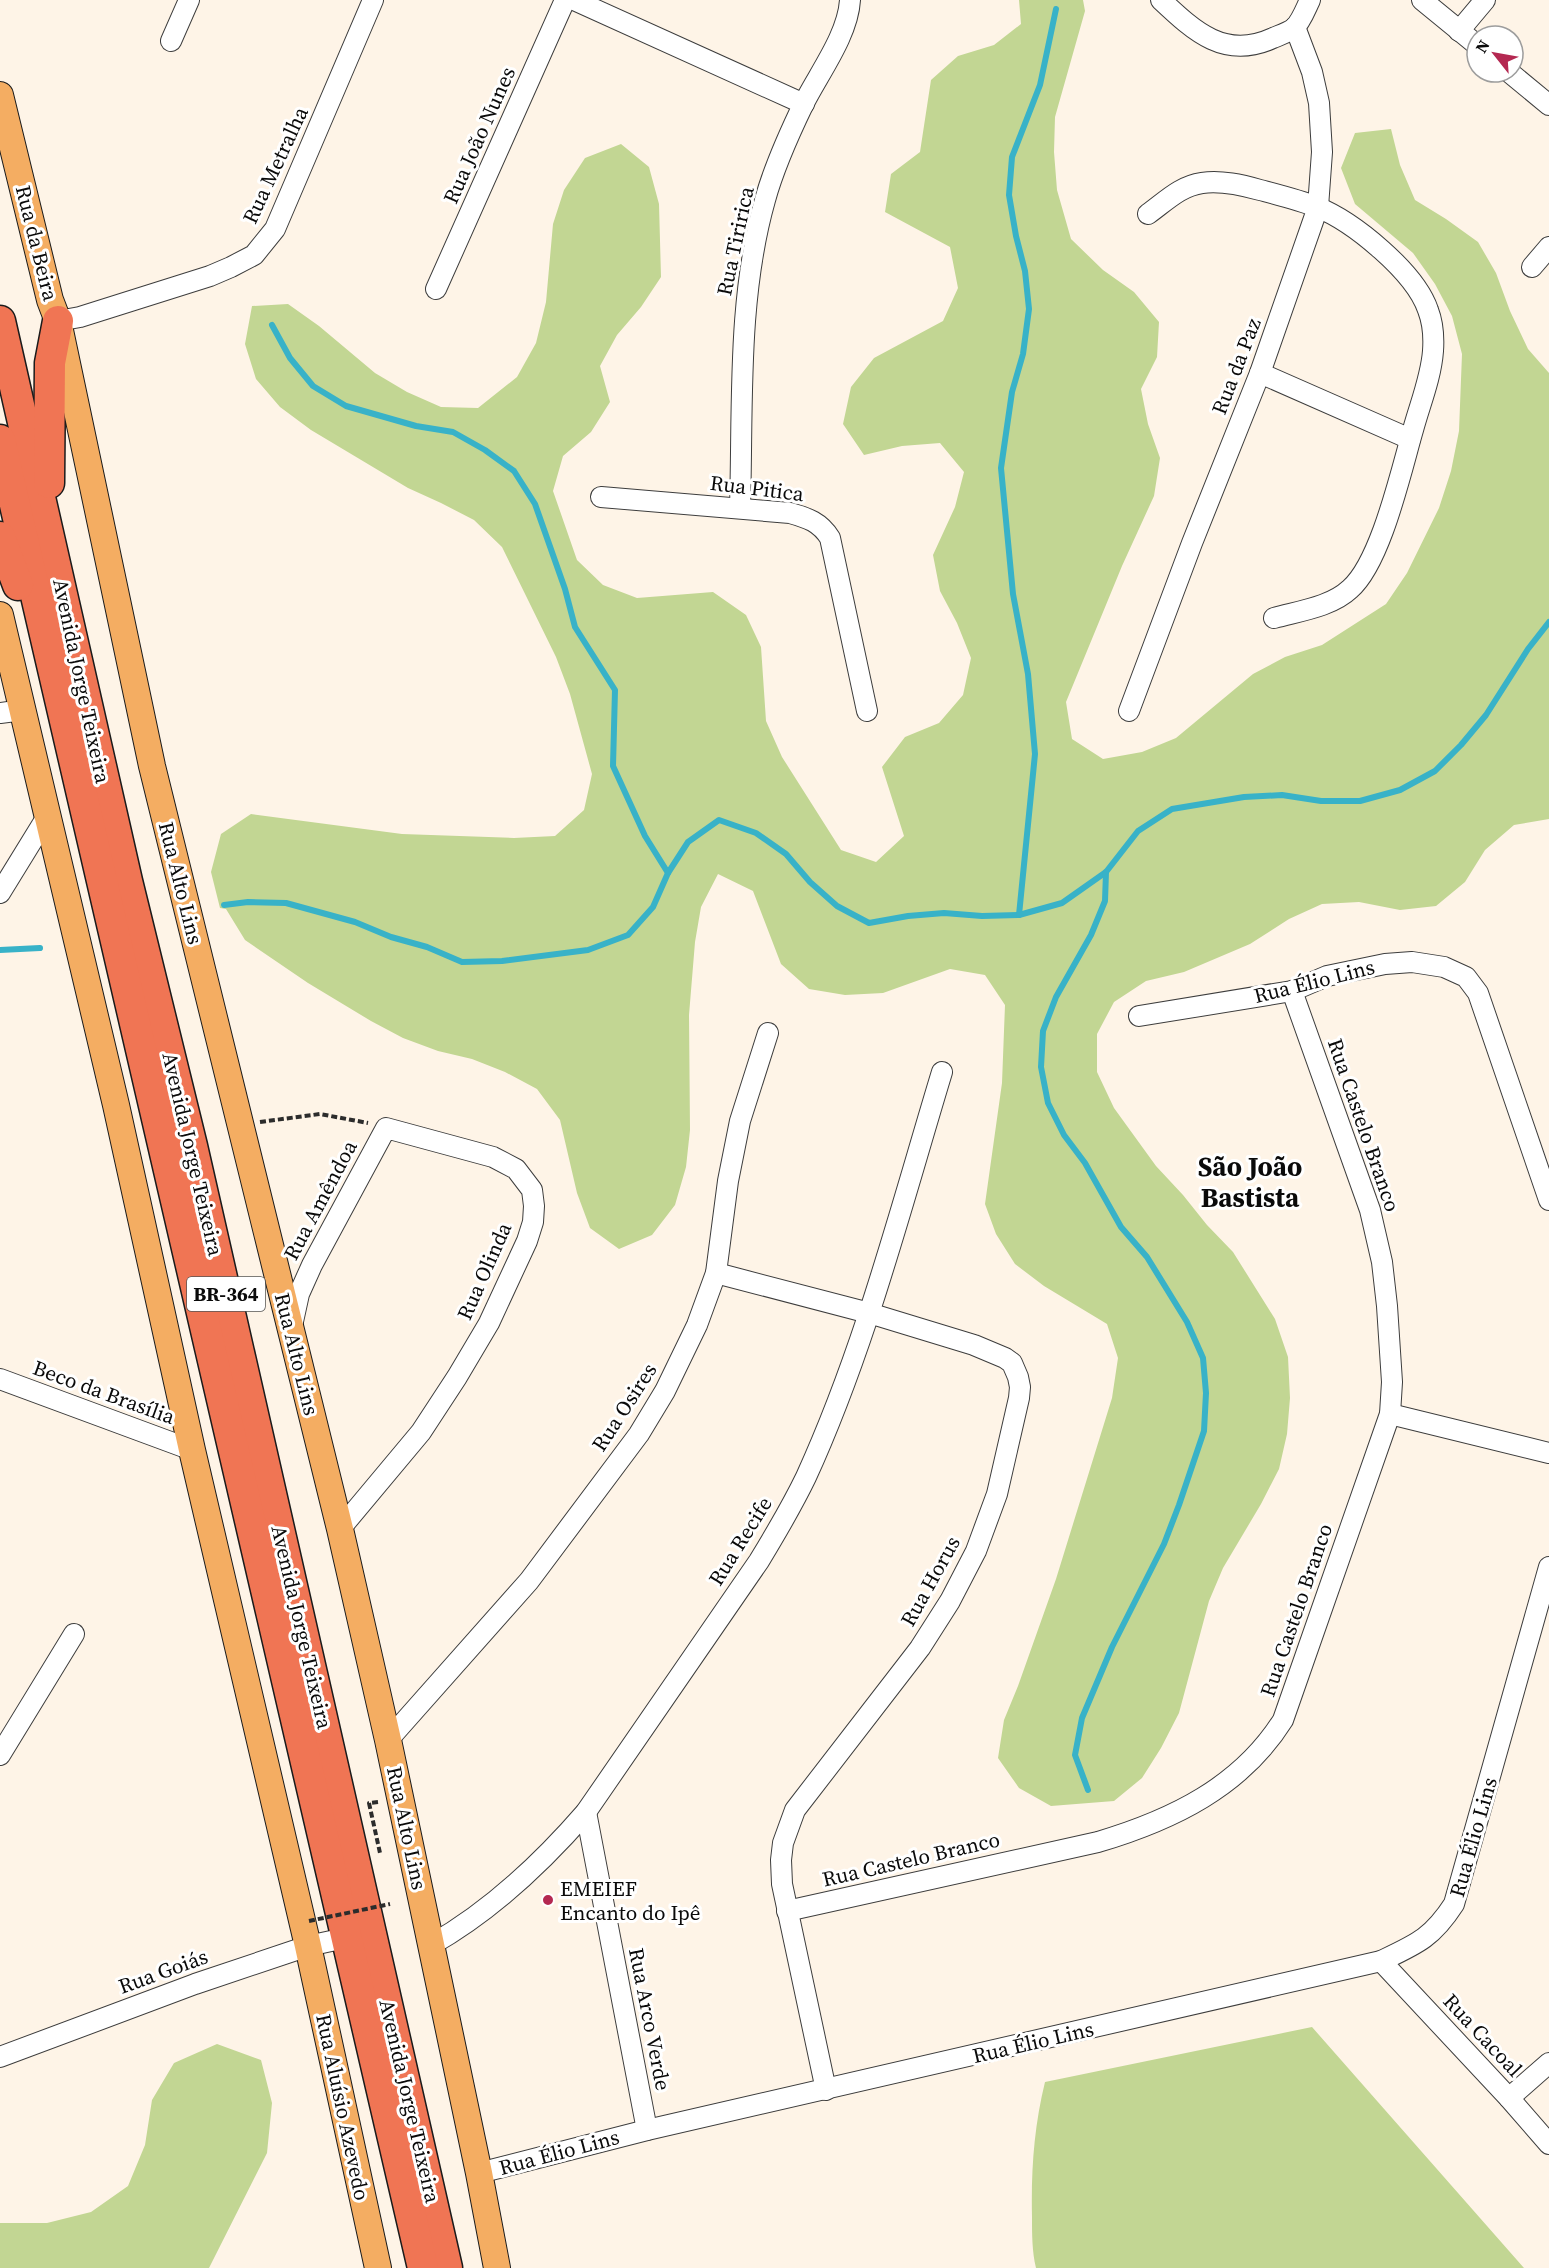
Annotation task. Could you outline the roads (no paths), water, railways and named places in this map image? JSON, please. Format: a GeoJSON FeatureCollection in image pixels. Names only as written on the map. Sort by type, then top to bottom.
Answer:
{"type":"FeatureCollection","features":[{"type":"Feature","properties":{"kind":"highway","name":"Avenida Jorge Teixeira"},"geometry":{"type":"LineString","coordinates":[[0,321],[122,859],[195,1158],[447,2268]]}},
{"type":"Feature","properties":{"kind":"highway"},"geometry":{"type":"LineString","coordinates":[[48,525],[50,363],[58,321]]}},
{"type":"Feature","properties":{"kind":"highway","name":"Avenida Jorge Teixeira"},"geometry":{"type":"LineString","coordinates":[[0,440],[423,2268]]}},
{"type":"Feature","properties":{"kind":"highway"},"geometry":{"type":"LineString","coordinates":[[0,537],[45,658],[64,719]]}},
{"type":"Feature","properties":{"kind":"highway"},"geometry":{"type":"LineString","coordinates":[[437,2220],[452,2242],[462,2268]]}},
{"type":"Feature","properties":{"kind":"main road","name":"Rua da Beira"},"geometry":{"type":"LineString","coordinates":[[0,95],[50,300],[58,321],[152,766]]}},
{"type":"Feature","properties":{"kind":"main road","name":"Rua Aluísio Azevedo"},"geometry":{"type":"LineString","coordinates":[[0,615],[12,712],[48,815],[116,1105],[192,1450],[309,1934],[378,2268]]}},
{"type":"Feature","properties":{"kind":"main road","name":"Rua Alto Lins"},"geometry":{"type":"LineString","coordinates":[[152,766],[340,1529],[388,1740],[431,1945]]}},
{"type":"Feature","properties":{"kind":"main road","name":"Rua Élio Lins"},"geometry":{"type":"LineString","coordinates":[[431,1945],[479,2174]]}},
{"type":"Feature","properties":{"kind":"main road"},"geometry":{"type":"LineString","coordinates":[[479,2174],[497,2268]]}},
{"type":"Feature","properties":{"kind":"street"},"geometry":{"type":"LineString","coordinates":[[171,41],[189,0]]}},
{"type":"Feature","properties":{"kind":"street","name":"Rua Metralha"},"geometry":{"type":"LineString","coordinates":[[58,321],[210,276],[254,255],[275,229],[373,0]]}},
{"type":"Feature","properties":{"kind":"street","name":"Rua João Nunes"},"geometry":{"type":"LineString","coordinates":[[436,289],[565,0]]}},
{"type":"Feature","properties":{"kind":"street"},"geometry":{"type":"LineString","coordinates":[[574,0],[804,104]]}},
{"type":"Feature","properties":{"kind":"street","name":"Rua Tiririca"},"geometry":{"type":"LineString","coordinates":[[740,508],[746,310],[755,241],[765,199],[785,145],[832,52],[848,13],[850,0]]}},
{"type":"Feature","properties":{"kind":"street"},"geometry":{"type":"LineString","coordinates":[[1161,0],[1190,25],[1230,47],[1262,44],[1295,27],[1310,0]]}},
{"type":"Feature","properties":{"kind":"street"},"geometry":{"type":"LineString","coordinates":[[1422,0],[1465,36]]}},
{"type":"Feature","properties":{"kind":"street"},"geometry":{"type":"LineString","coordinates":[[1459,31],[1485,0]]}},
{"type":"Feature","properties":{"kind":"street","name":"Rua da Paz"},"geometry":{"type":"LineString","coordinates":[[1129,711],[1192,543],[1260,373],[1318,207],[1322,152],[1319,103],[1312,72],[1295,27]]}},
{"type":"Feature","properties":{"kind":"street"},"geometry":{"type":"LineString","coordinates":[[1524,84],[1549,105]]}},
{"type":"Feature","properties":{"kind":"street"},"geometry":{"type":"LineString","coordinates":[[1148,214],[1188,186],[1219,182],[1247,187],[1318,207],[1358,232],[1407,275],[1422,297],[1428,311],[1433,329],[1431,369],[1391,505],[1367,567],[1357,582],[1341,597],[1274,618]]}},
{"type":"Feature","properties":{"kind":"street"},"geometry":{"type":"LineString","coordinates":[[1532,267],[1549,247]]}},
{"type":"Feature","properties":{"kind":"street"},"geometry":{"type":"LineString","coordinates":[[1260,373],[1410,439]]}},
{"type":"Feature","properties":{"kind":"street","name":"Rua Pitica"},"geometry":{"type":"LineString","coordinates":[[601,497],[790,513],[809,518],[825,530],[830,538],[867,711]]}},
{"type":"Feature","properties":{"kind":"street"},"geometry":{"type":"LineString","coordinates":[[0,893],[48,815]]}},
{"type":"Feature","properties":{"kind":"street","name":"Rua Élio Lins"},"geometry":{"type":"LineString","coordinates":[[1138,1016],[1292,991],[1327,976],[1385,964],[1412,962],[1444,967],[1466,977],[1478,993],[1549,1200]]}},
{"type":"Feature","properties":{"kind":"street","name":"Rua Castelo Branco"},"geometry":{"type":"LineString","coordinates":[[786,1911],[1098,1842],[1135,1831],[1186,1809],[1214,1791],[1242,1770],[1271,1739],[1291,1701],[1390,1414],[1392,1382],[1390,1335],[1382,1263],[1370,1210],[1292,991]]}},
{"type":"Feature","properties":{"kind":"street","name":"Rua Osires"},"geometry":{"type":"LineString","coordinates":[[388,1740],[529,1581],[639,1434],[677,1369],[697,1325],[716,1273],[728,1180],[740,1121],[768,1033]]}},
{"type":"Feature","properties":{"kind":"street","name":"Rua Recife"},"geometry":{"type":"LineString","coordinates":[[431,1945],[456,1931],[499,1898],[561,1840],[586,1812],[759,1561],[783,1521],[830,1421],[869,1313],[942,1072]]}},
{"type":"Feature","properties":{"kind":"street","name":"Rua Amêndoa"},"geometry":{"type":"LineString","coordinates":[[291,1332],[303,1284],[386,1128]]}},
{"type":"Feature","properties":{"kind":"street","name":"Rua Olinda"},"geometry":{"type":"LineString","coordinates":[[340,1529],[421,1432],[457,1377],[489,1323],[527,1241],[533,1222],[532,1190],[529,1183],[516,1169],[493,1157],[386,1128]]}},
{"type":"Feature","properties":{"kind":"street","name":"Rua Horus"},"geometry":{"type":"LineString","coordinates":[[716,1273],[869,1313],[974,1345],[1005,1358],[1016,1369],[1020,1387],[997,1494],[976,1551],[950,1601],[904,1672],[816,1780],[795,1810],[783,1843],[780,1860],[786,1911],[826,2090]]}},
{"type":"Feature","properties":{"kind":"street","name":"Beco da Brasília"},"geometry":{"type":"LineString","coordinates":[[0,1379],[192,1450]]}},
{"type":"Feature","properties":{"kind":"street"},"geometry":{"type":"LineString","coordinates":[[1390,1414],[1549,1453]]}},
{"type":"Feature","properties":{"kind":"street","name":"Rua Élio Lins"},"geometry":{"type":"LineString","coordinates":[[479,2174],[647,2130],[1381,1961],[1408,1948],[1436,1930],[1454,1904],[1549,1567]]}},
{"type":"Feature","properties":{"kind":"street"},"geometry":{"type":"LineString","coordinates":[[0,1755],[74,1634]]}},
{"type":"Feature","properties":{"kind":"street","name":"Rua Arco Verde"},"geometry":{"type":"LineString","coordinates":[[586,1812],[647,2130]]}},
{"type":"Feature","properties":{"kind":"street","name":"Rua Goiás"},"geometry":{"type":"LineString","coordinates":[[0,2057],[195,1984],[309,1934],[345,1938]]}},
{"type":"Feature","properties":{"kind":"street","name":"Rua Cacoal"},"geometry":{"type":"LineString","coordinates":[[1381,1961],[1549,2144]]}},
{"type":"Feature","properties":{"kind":"street"},"geometry":{"type":"LineString","coordinates":[[1509,2098],[1549,2063]]}},
{"type":"Feature","properties":{"kind":"waterway"},"geometry":{"type":"LineString","coordinates":[[1019,915],[1035,754],[1028,674],[1013,594],[1001,468],[1012,392],[1023,354],[1029,309],[1025,271],[1009,195],[1012,157],[1040,85],[1056,9]]}},
{"type":"Feature","properties":{"kind":"waterway"},"geometry":{"type":"LineString","coordinates":[[272,325],[290,358],[313,386],[346,406],[416,426],[453,432],[485,450],[514,471],[535,504],[565,589],[575,627],[615,690],[613,766],[645,836],[668,873]]}},
{"type":"Feature","properties":{"kind":"waterway"},"geometry":{"type":"LineString","coordinates":[[224,905],[248,902],[286,903],[355,922],[462,962],[502,961],[588,950],[628,935],[653,907],[668,873],[688,842],[719,820],[756,833],[786,854],[810,882],[837,906],[869,923],[944,913],[982,916],[1019,915],[1062,903],[1106,872],[1138,831],[1172,809],[1244,797],[1282,795],[1321,801],[1360,801],[1400,790],[1435,771],[1486,715],[1528,649],[1549,622]]}},
{"type":"Feature","properties":{"kind":"waterway"},"geometry":{"type":"LineString","coordinates":[[1088,1790],[1075,1755],[1082,1718],[1112,1647],[1164,1544],[1179,1505],[1204,1431],[1206,1393],[1203,1358],[1187,1322],[1147,1257],[1121,1227],[1085,1163],[1064,1135],[1048,1103],[1041,1067],[1043,1031],[1056,997],[1091,935],[1105,901],[1106,872]]}},
{"type":"Feature","properties":{"kind":"waterway"},"geometry":{"type":"LineString","coordinates":[[0,950],[40,948]]}},
{"type":"Feature","properties":{"kind":"place","name":"EMEIEF Encanto do Ipê"},"geometry":{"type":"Point","coordinates":[548,1900]}},
{"type":"Feature","properties":{"kind":"district","name":"São João Bastista"},"geometry":{"type":"Point","coordinates":[1250,1182]}}]}
